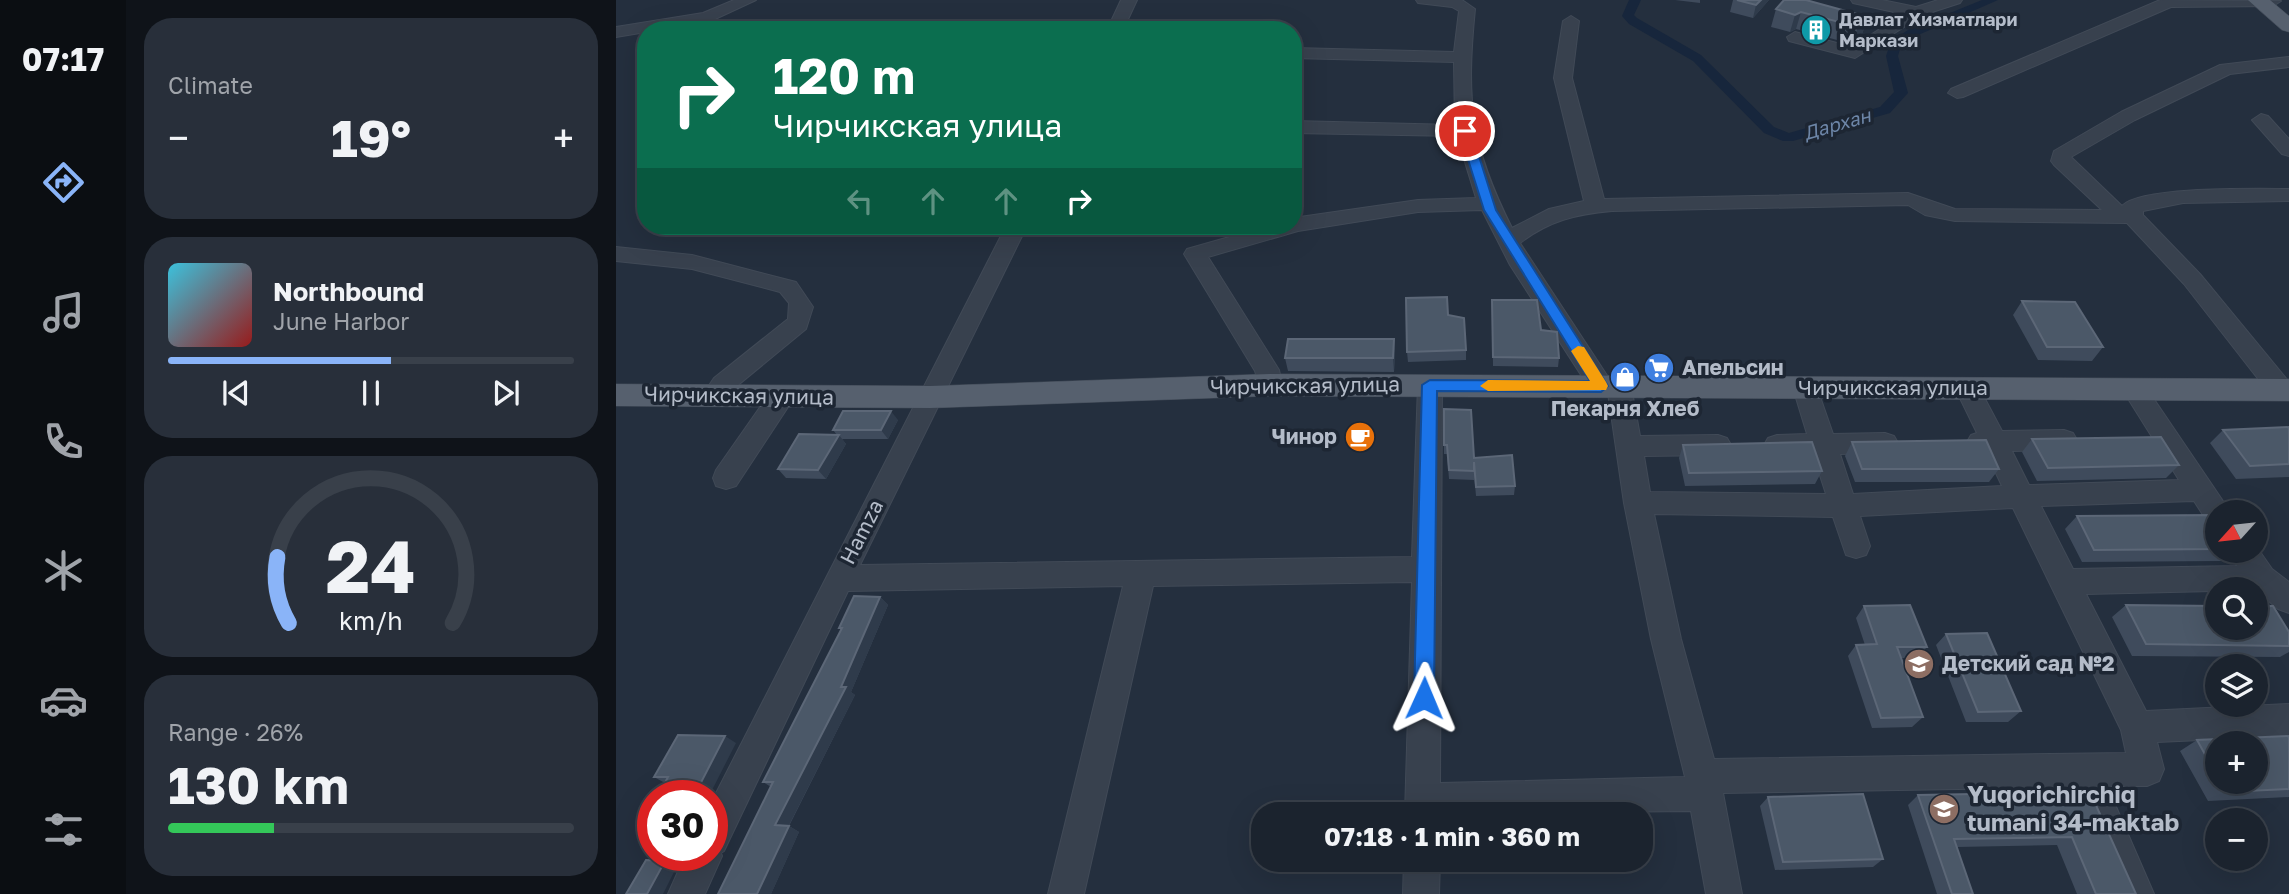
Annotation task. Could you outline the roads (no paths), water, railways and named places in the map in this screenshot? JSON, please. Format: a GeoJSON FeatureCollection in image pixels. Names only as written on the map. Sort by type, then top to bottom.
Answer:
{"type":"FeatureCollection","features":[{"type":"Feature","properties":{"kind":"main road"},"geometry":{"type":"LineString","coordinates":[[2266,0],[2289,15]]}},
{"type":"Feature","properties":{"kind":"main road"},"geometry":{"type":"LineString","coordinates":[[2266,0],[2289,26]]}},
{"type":"Feature","properties":{"kind":"main road","name":"Чирчикская улица"},"geometry":{"type":"LineString","coordinates":[[616,395],[930,397],[1270,385],[2285,390]]}},
{"type":"Feature","properties":{"kind":"street"},"geometry":{"type":"LineString","coordinates":[[683,21],[707,17],[748,0]]}},
{"type":"Feature","properties":{"kind":"street"},"geometry":{"type":"LineString","coordinates":[[1119,21],[1129,0]]}},
{"type":"Feature","properties":{"kind":"street"},"geometry":{"type":"LineString","coordinates":[[1424,0],[1456,3],[1466,9],[1462,57],[1465,131],[1488,204],[1509,241],[1610,386],[1629,446],[1666,639],[1704,785],[1724,894]]}},
{"type":"Feature","properties":{"kind":"street"},"geometry":{"type":"LineString","coordinates":[[1859,0],[1917,12]]}},
{"type":"Feature","properties":{"kind":"street"},"geometry":{"type":"LineString","coordinates":[[1795,37],[1855,53],[1917,12],[1954,0]]}},
{"type":"Feature","properties":{"kind":"street"},"geometry":{"type":"LineString","coordinates":[[1957,93],[2169,2],[2266,0]]}},
{"type":"Feature","properties":{"kind":"street"},"geometry":{"type":"LineString","coordinates":[[1571,22],[1563,78],[1584,168],[1596,206]]}},
{"type":"Feature","properties":{"kind":"street"},"geometry":{"type":"LineString","coordinates":[[616,32],[637,29]]}},
{"type":"Feature","properties":{"kind":"street"},"geometry":{"type":"LineString","coordinates":[[1302,53],[1462,57]]}},
{"type":"Feature","properties":{"kind":"street"},"geometry":{"type":"LineString","coordinates":[[2285,390],[2156,238],[2061,160],[2061,155],[2128,116],[2226,69],[2289,62]]}},
{"type":"Feature","properties":{"kind":"street"},"geometry":{"type":"LineString","coordinates":[[2261,120],[2289,150]]}},
{"type":"Feature","properties":{"kind":"street"},"geometry":{"type":"LineString","coordinates":[[1302,127],[1465,131]]}},
{"type":"Feature","properties":{"kind":"street"},"geometry":{"type":"LineString","coordinates":[[2127,216],[2132,207],[2183,197],[2289,195]]}},
{"type":"Feature","properties":{"kind":"street"},"geometry":{"type":"LineString","coordinates":[[1509,241],[1545,216],[1596,206],[1908,199],[1918,201],[1932,210],[1955,215],[2127,216]]}},
{"type":"Feature","properties":{"kind":"street"},"geometry":{"type":"LineString","coordinates":[[1302,223],[1418,206],[1488,204]]}},
{"type":"Feature","properties":{"kind":"street","name":"Hamza"},"geometry":{"type":"LineString","coordinates":[[728,806],[1011,235]]}},
{"type":"Feature","properties":{"kind":"street"},"geometry":{"type":"LineString","coordinates":[[1259,235],[1195,254],[1267,370],[1270,385]]}},
{"type":"Feature","properties":{"kind":"street"},"geometry":{"type":"LineString","coordinates":[[616,254],[692,262],[788,287],[797,295],[802,311],[798,323],[723,384],[715,396]]}},
{"type":"Feature","properties":{"kind":"street"},"geometry":{"type":"LineString","coordinates":[[1422,802],[1430,385]]}},
{"type":"Feature","properties":{"kind":"street"},"geometry":{"type":"LineString","coordinates":[[1805,388],[1856,546]]}},
{"type":"Feature","properties":{"kind":"street"},"geometry":{"type":"LineString","coordinates":[[1486,802],[1704,785],[2147,769],[2137,727],[1967,388]]}},
{"type":"Feature","properties":{"kind":"street"},"geometry":{"type":"LineString","coordinates":[[2134,389],[2151,438],[2209,500]]}},
{"type":"Feature","properties":{"kind":"street"},"geometry":{"type":"LineString","coordinates":[[726,478],[781,397]]}},
{"type":"Feature","properties":{"kind":"street"},"geometry":{"type":"LineString","coordinates":[[1954,442],[2085,440]]}},
{"type":"Feature","properties":{"kind":"street"},"geometry":{"type":"LineString","coordinates":[[1629,446],[1915,443]]}},
{"type":"Feature","properties":{"kind":"street"},"geometry":{"type":"LineString","coordinates":[[1638,503],[1844,506],[2202,490]]}},
{"type":"Feature","properties":{"kind":"street"},"geometry":{"type":"LineString","coordinates":[[839,578],[1426,569]]}},
{"type":"Feature","properties":{"kind":"street"},"geometry":{"type":"LineString","coordinates":[[1066,894],[1141,573]]}},
{"type":"Feature","properties":{"kind":"street"},"geometry":{"type":"LineString","coordinates":[[2066,582],[2205,579]]}},
{"type":"Feature","properties":{"kind":"street"},"geometry":{"type":"LineString","coordinates":[[2268,583],[2289,600]]}},
{"type":"Feature","properties":{"kind":"street"},"geometry":{"type":"LineString","coordinates":[[2137,727],[2289,720]]}},
{"type":"Feature","properties":{"kind":"street"},"geometry":{"type":"LineString","coordinates":[[2082,770],[2136,894]]}},
{"type":"Feature","properties":{"kind":"street"},"geometry":{"type":"LineString","coordinates":[[686,894],[697,871]]}},
{"type":"Feature","properties":{"kind":"street"},"geometry":{"type":"LineString","coordinates":[[1421,894],[1422,872]]}},
{"type":"Feature","properties":{"kind":"waterway","name":"Дархан"},"geometry":{"type":"LineString","coordinates":[[1635,0],[1628,16],[1633,21],[1697,58],[1769,130],[1788,138],[1885,110],[1901,93],[1892,56],[1895,44],[1912,33],[1992,0]]}},
{"type":"Feature","properties":{"kind":"place","name":"Давлат Хизматлари Маркази"},"geometry":{"type":"Point","coordinates":[1816,30]}},
{"type":"Feature","properties":{"kind":"place","name":"Апельсин"},"geometry":{"type":"Point","coordinates":[1659,368]}},
{"type":"Feature","properties":{"kind":"place","name":"Пекарня Хлеб"},"geometry":{"type":"Point","coordinates":[1625,377]}},
{"type":"Feature","properties":{"kind":"place","name":"Чинор"},"geometry":{"type":"Point","coordinates":[1360,437]}},
{"type":"Feature","properties":{"kind":"place","name":"Детский сад №2"},"geometry":{"type":"Point","coordinates":[1919,664]}},
{"type":"Feature","properties":{"kind":"place","name":"Yuqorichirchiq tumani 34-maktab"},"geometry":{"type":"Point","coordinates":[1944,809]}}]}
